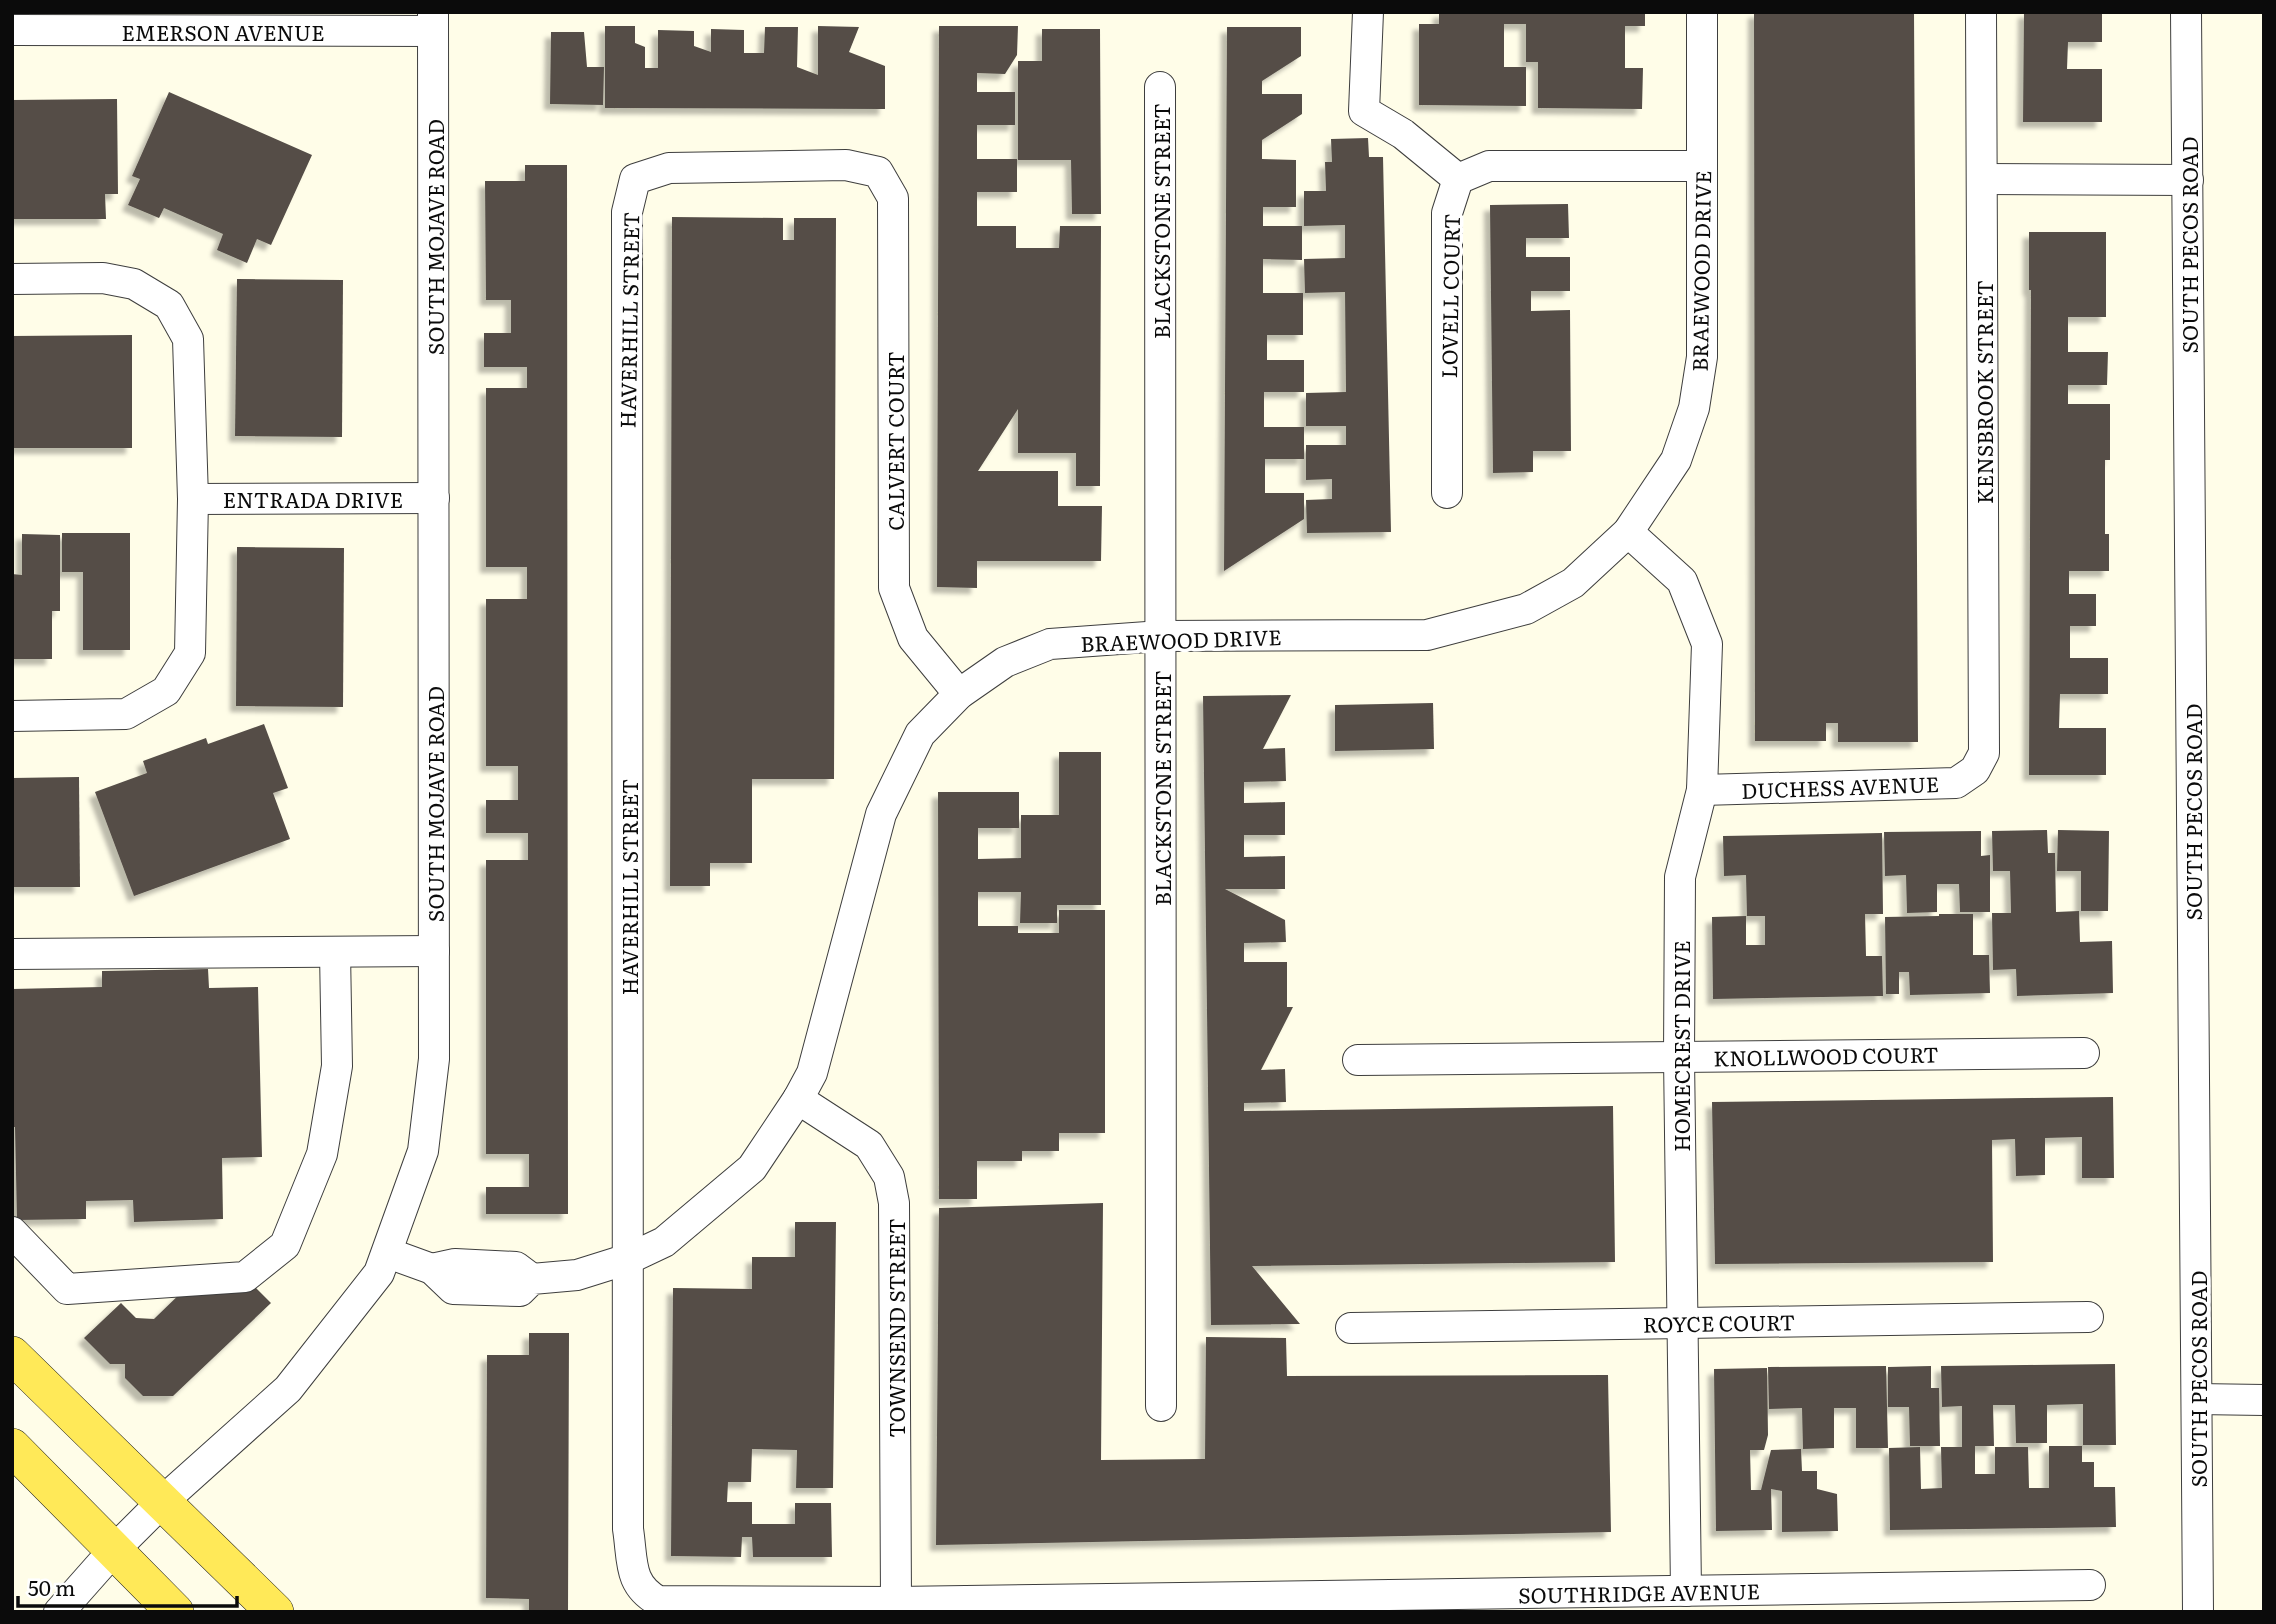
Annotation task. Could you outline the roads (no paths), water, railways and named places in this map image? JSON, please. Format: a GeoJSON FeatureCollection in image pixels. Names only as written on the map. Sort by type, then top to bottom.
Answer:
{"type":"FeatureCollection","features":[{"type":"Feature","properties":{"kind":"main road"},"geometry":{"type":"LineString","coordinates":[[12,1355],[275,1612]]}},
{"type":"Feature","properties":{"kind":"main road"},"geometry":{"type":"LineString","coordinates":[[12,1447],[175,1612]]}},
{"type":"Feature","properties":{"kind":"street"},"geometry":{"type":"LineString","coordinates":[[1368,12],[1364,111],[1403,134],[1458,178],[1489,166],[1702,166]]}},
{"type":"Feature","properties":{"kind":"street","name":"BRAEWOOD DRIVE"},"geometry":{"type":"LineString","coordinates":[[388,1253],[432,1269],[453,1289],[520,1291],[532,1279],[577,1275],[628,1259],[664,1242],[752,1168],[812,1073],[881,814],[920,734],[959,694],[1005,662],[1050,643],[1161,636],[1427,635],[1526,608],[1573,583],[1628,532],[1676,460],[1694,408],[1702,357],[1702,12]]}},
{"type":"Feature","properties":{"kind":"street","name":"KENSBROOK STREET"},"geometry":{"type":"LineString","coordinates":[[1975,770],[1984,753],[1981,12]]}},
{"type":"Feature","properties":{"kind":"street","name":"SOUTH PECOS ROAD"},"geometry":{"type":"LineString","coordinates":[[2186,12],[2197,1612]]}},
{"type":"Feature","properties":{"kind":"street","name":"EMERSON AVENUE"},"geometry":{"type":"LineString","coordinates":[[12,30],[433,22]]}},
{"type":"Feature","properties":{"kind":"street","name":"SOUTH MOJAVE ROAD"},"geometry":{"type":"LineString","coordinates":[[59,1612],[113,1551],[163,1501],[288,1389],[379,1273],[423,1151],[435,1059],[433,22]]}},
{"type":"Feature","properties":{"kind":"street","name":"BLACKSTONE STREET"},"geometry":{"type":"LineString","coordinates":[[1160,87],[1161,1406]]}},
{"type":"Feature","properties":{"kind":"street","name":"HAVERHILL STREET"},"geometry":{"type":"LineString","coordinates":[[644,1593],[635,1580],[628,1529],[627,212],[635,179],[669,168],[846,165],[878,172]]}},
{"type":"Feature","properties":{"kind":"street","name":"CALVERT COURT"},"geometry":{"type":"LineString","coordinates":[[878,172],[893,198],[894,588],[913,638],[959,694]]}},
{"type":"Feature","properties":{"kind":"street","name":"LOVELL COURT"},"geometry":{"type":"LineString","coordinates":[[1447,493],[1447,213],[1458,178]]}},
{"type":"Feature","properties":{"kind":"street"},"geometry":{"type":"LineString","coordinates":[[1982,179],[2188,180]]}},
{"type":"Feature","properties":{"kind":"street"},"geometry":{"type":"LineString","coordinates":[[12,279],[103,278],[134,284],[169,305],[188,339],[193,499],[190,653],[166,691],[126,714],[12,716]]}},
{"type":"Feature","properties":{"kind":"street","name":"ENTRADA DRIVE"},"geometry":{"type":"LineString","coordinates":[[193,499],[434,498]]}},
{"type":"Feature","properties":{"kind":"street","name":"HOMECREST DRIVE"},"geometry":{"type":"LineString","coordinates":[[1628,532],[1682,581],[1707,643],[1702,790],[1680,877],[1679,1057],[1686,1591]]}},
{"type":"Feature","properties":{"kind":"street","name":"DUCHESS AVENUE"},"geometry":{"type":"LineString","coordinates":[[1702,790],[1956,783],[1975,770]]}},
{"type":"Feature","properties":{"kind":"street"},"geometry":{"type":"LineString","coordinates":[[12,954],[435,951]]}},
{"type":"Feature","properties":{"kind":"street"},"geometry":{"type":"LineString","coordinates":[[12,1232],[67,1289],[246,1278],[285,1245],[322,1154],[337,1066],[335,952]]}},
{"type":"Feature","properties":{"kind":"street","name":"KNOLLWOOD COURT"},"geometry":{"type":"LineString","coordinates":[[1357,1060],[2084,1053]]}},
{"type":"Feature","properties":{"kind":"street","name":"TOWNSEND STREET"},"geometry":{"type":"LineString","coordinates":[[798,1099],[869,1145],[888,1177],[894,1203],[896,1602]]}},
{"type":"Feature","properties":{"kind":"street","name":"ROYCE COURT"},"geometry":{"type":"LineString","coordinates":[[1351,1328],[2088,1317]]}},
{"type":"Feature","properties":{"kind":"street"},"geometry":{"type":"LineString","coordinates":[[2197,1399],[2264,1400]]}},
{"type":"Feature","properties":{"kind":"street","name":"SOUTHRIDGE AVENUE"},"geometry":{"type":"LineString","coordinates":[[644,1593],[658,1601],[1370,1604],[1686,1591],[2090,1585]]}}]}
